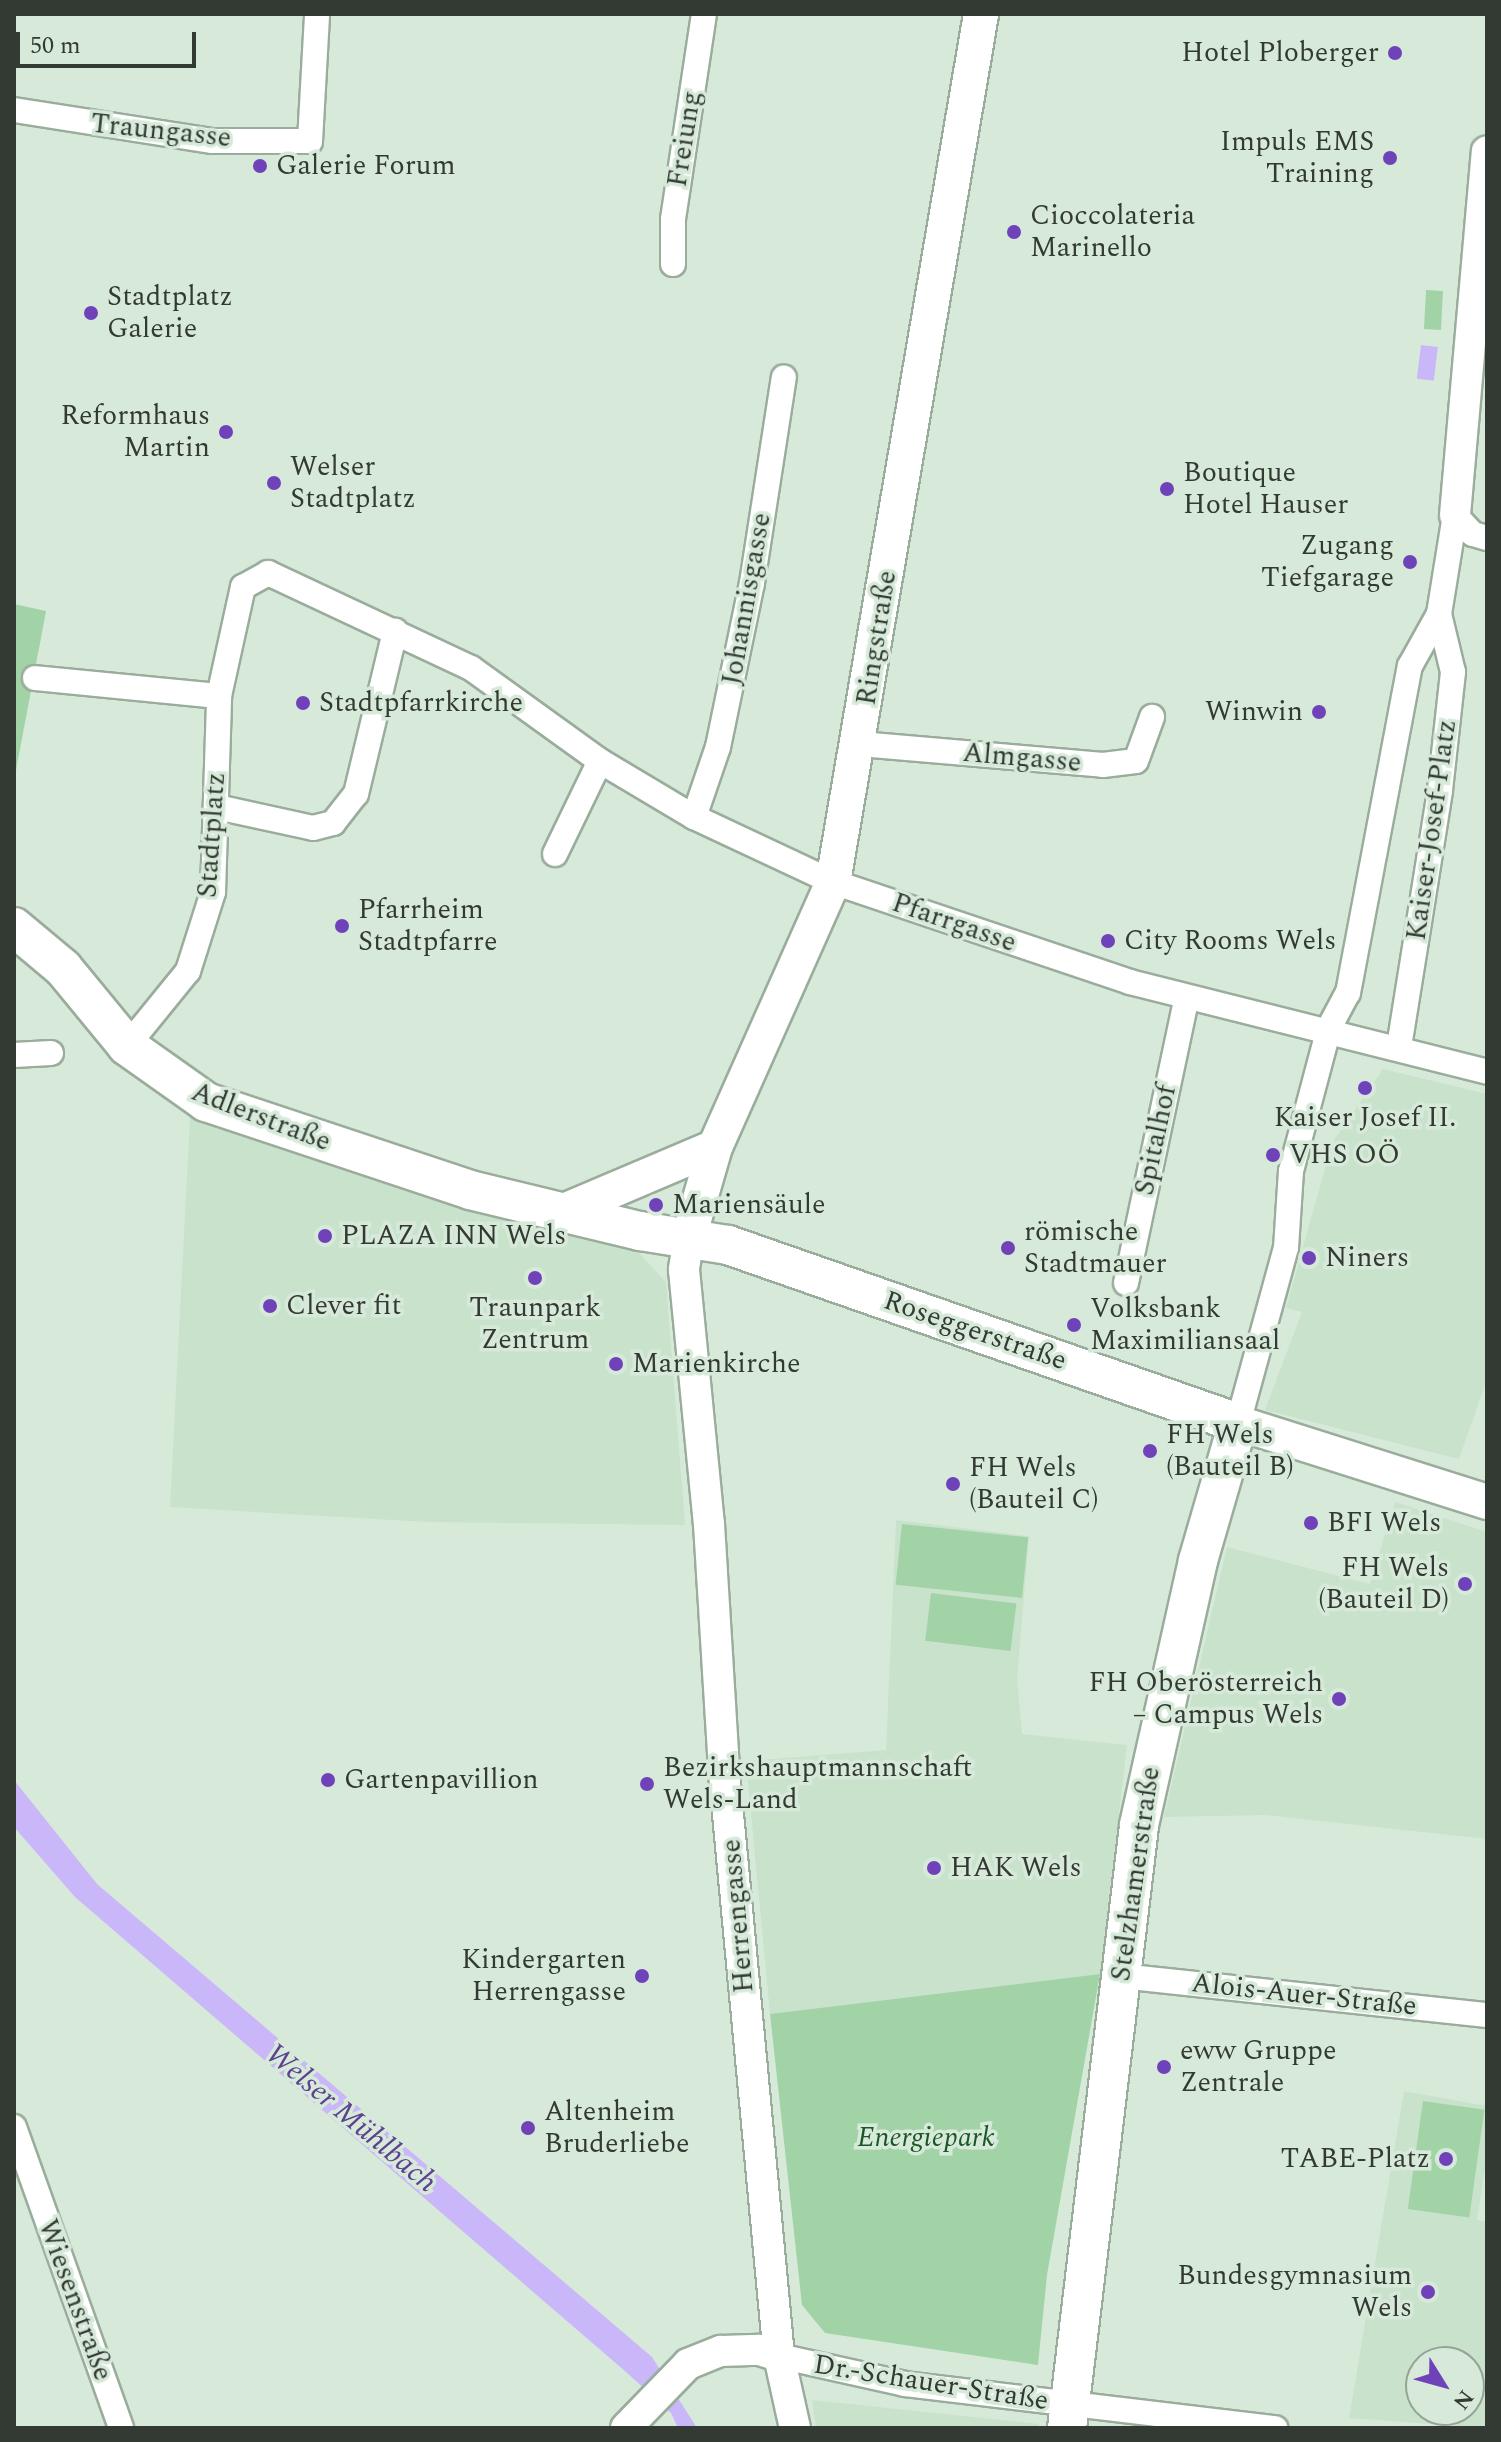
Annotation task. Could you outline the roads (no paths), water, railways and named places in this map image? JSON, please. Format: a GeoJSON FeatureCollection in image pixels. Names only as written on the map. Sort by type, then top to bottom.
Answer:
{"type":"FeatureCollection","features":[{"type":"Feature","properties":{"kind":"main road","name":"Ringstraße"},"geometry":{"type":"LineString","coordinates":[[689,1237],[715,1147],[833,882],[860,744],[981,14]]}},
{"type":"Feature","properties":{"kind":"main road","name":"Adlerstraße"},"geometry":{"type":"LineString","coordinates":[[14,927],[63,968],[127,1046],[206,1102],[470,1190],[689,1237]]}},
{"type":"Feature","properties":{"kind":"main road"},"geometry":{"type":"LineString","coordinates":[[564,1211],[715,1147]]}},
{"type":"Feature","properties":{"kind":"main road","name":"Roseggerstraße"},"geometry":{"type":"LineString","coordinates":[[689,1237],[728,1245],[1238,1423],[1487,1502]]}},
{"type":"Feature","properties":{"kind":"main road","name":"Stelzhamerstraße"},"geometry":{"type":"LineString","coordinates":[[1068,2416],[1121,1976],[1153,1757],[1198,1561],[1238,1423]]}},
{"type":"Feature","properties":{"kind":"street","name":"Traungasse"},"geometry":{"type":"LineString","coordinates":[[14,110],[213,141],[310,141],[317,14]]}},
{"type":"Feature","properties":{"kind":"street","name":"Freiung"},"geometry":{"type":"LineString","coordinates":[[673,264],[673,219],[704,14]]}},
{"type":"Feature","properties":{"kind":"street","name":"Kaiser-Josef-Platz"},"geometry":{"type":"LineString","coordinates":[[1329,1028],[1348,993],[1410,666],[1439,614],[1455,515],[1487,151]]}},
{"type":"Feature","properties":{"kind":"street","name":"Johannisgasse"},"geometry":{"type":"LineString","coordinates":[[694,817],[718,747],[743,628],[784,377]]}},
{"type":"Feature","properties":{"kind":"street"},"geometry":{"type":"LineString","coordinates":[[1455,515],[1473,534],[1487,538]]}},
{"type":"Feature","properties":{"kind":"street","name":"Pfarrgasse"},"geometry":{"type":"LineString","coordinates":[[243,587],[268,573],[471,668],[600,761],[694,817],[833,882],[1187,997],[1329,1028],[1487,1072]]}},
{"type":"Feature","properties":{"kind":"street","name":"Stadtplatz"},"geometry":{"type":"LineString","coordinates":[[127,1046],[188,971],[213,892],[219,696],[243,587]]}},
{"type":"Feature","properties":{"kind":"street","name":"Kaiser-Josef-Platz"},"geometry":{"type":"LineString","coordinates":[[1399,1047],[1440,790],[1453,672],[1439,614]]}},
{"type":"Feature","properties":{"kind":"street"},"geometry":{"type":"LineString","coordinates":[[217,807],[313,828],[333,823],[356,794],[395,631]]}},
{"type":"Feature","properties":{"kind":"street"},"geometry":{"type":"LineString","coordinates":[[35,678],[219,696]]}},
{"type":"Feature","properties":{"kind":"street","name":"Almgasse"},"geometry":{"type":"LineString","coordinates":[[860,744],[1103,765],[1136,761],[1152,717]]}},
{"type":"Feature","properties":{"kind":"street"},"geometry":{"type":"LineString","coordinates":[[555,854],[600,761]]}},
{"type":"Feature","properties":{"kind":"street","name":"Spitalhof"},"geometry":{"type":"LineString","coordinates":[[1126,1283],[1187,997]]}},
{"type":"Feature","properties":{"kind":"street","name":"Stelzhamerstraße"},"geometry":{"type":"LineString","coordinates":[[1238,1423],[1286,1248],[1291,1171],[1329,1028]]}},
{"type":"Feature","properties":{"kind":"street"},"geometry":{"type":"LineString","coordinates":[[14,1055],[51,1053]]}},
{"type":"Feature","properties":{"kind":"street","name":"Herrengasse"},"geometry":{"type":"LineString","coordinates":[[689,1237],[684,1270],[779,2356],[795,2428]]}},
{"type":"Feature","properties":{"kind":"street","name":"Alois-Auer-Straße"},"geometry":{"type":"LineString","coordinates":[[1121,1976],[1487,2015]]}},
{"type":"Feature","properties":{"kind":"street","name":"Wiesenstraße"},"geometry":{"type":"LineString","coordinates":[[14,2127],[121,2428]]}},
{"type":"Feature","properties":{"kind":"street"},"geometry":{"type":"LineString","coordinates":[[626,2428],[675,2372],[721,2351],[759,2350],[779,2356]]}},
{"type":"Feature","properties":{"kind":"street","name":"Dr.-Schauer-Straße"},"geometry":{"type":"LineString","coordinates":[[779,2356],[1068,2416],[1275,2428]]}},
{"type":"Feature","properties":{"kind":"water"},"geometry":{"type":"Polygon","coordinates":[[[1421,345],[1438,347],[1434,381],[1417,379],[1421,345]]]}},
{"type":"Feature","properties":{"kind":"water","name":"Welser Mühlbach"},"geometry":{"type":"Polygon","coordinates":[[[14,1780],[97,1884],[652,2357],[697,2428],[678,2428],[671,2413],[626,2372],[75,1897],[14,1827],[14,1780]]]}},
{"type":"Feature","properties":{"kind":"place","name":"Hotel Ploberger"},"geometry":{"type":"Point","coordinates":[1395,53]}},
{"type":"Feature","properties":{"kind":"place","name":"Impuls EMS Training"},"geometry":{"type":"Point","coordinates":[1390,158]}},
{"type":"Feature","properties":{"kind":"place","name":"Galerie Forum"},"geometry":{"type":"Point","coordinates":[260,166]}},
{"type":"Feature","properties":{"kind":"place","name":"Cioccolateria Marinello"},"geometry":{"type":"Point","coordinates":[1014,232]}},
{"type":"Feature","properties":{"kind":"place","name":"Stadtplatz Galerie"},"geometry":{"type":"Point","coordinates":[91,313]}},
{"type":"Feature","properties":{"kind":"place","name":"Reformhaus Martin"},"geometry":{"type":"Point","coordinates":[226,432]}},
{"type":"Feature","properties":{"kind":"place","name":"Welser Stadtplatz"},"geometry":{"type":"Point","coordinates":[274,483]}},
{"type":"Feature","properties":{"kind":"place","name":"Boutique Hotel Hauser"},"geometry":{"type":"Point","coordinates":[1167,489]}},
{"type":"Feature","properties":{"kind":"place","name":"Zugang Tiefgarage"},"geometry":{"type":"Point","coordinates":[1410,562]}},
{"type":"Feature","properties":{"kind":"place","name":"Stadtpfarrkirche"},"geometry":{"type":"Point","coordinates":[303,703]}},
{"type":"Feature","properties":{"kind":"place","name":"Winwin"},"geometry":{"type":"Point","coordinates":[1319,712]}},
{"type":"Feature","properties":{"kind":"place","name":"Pfarrheim Stadtpfarre"},"geometry":{"type":"Point","coordinates":[342,926]}},
{"type":"Feature","properties":{"kind":"place","name":"City Rooms Wels"},"geometry":{"type":"Point","coordinates":[1108,941]}},
{"type":"Feature","properties":{"kind":"place","name":"Kaiser Josef II."},"geometry":{"type":"Point","coordinates":[1365,1088]}},
{"type":"Feature","properties":{"kind":"place","name":"VHS OÖ"},"geometry":{"type":"Point","coordinates":[1273,1155]}},
{"type":"Feature","properties":{"kind":"place","name":"Mariensäule"},"geometry":{"type":"Point","coordinates":[656,1205]}},
{"type":"Feature","properties":{"kind":"place","name":"PLAZA INN Wels"},"geometry":{"type":"Point","coordinates":[325,1236]}},
{"type":"Feature","properties":{"kind":"place","name":"römische Stadtmauer"},"geometry":{"type":"Point","coordinates":[1008,1248]}},
{"type":"Feature","properties":{"kind":"place","name":"Niners"},"geometry":{"type":"Point","coordinates":[1309,1258]}},
{"type":"Feature","properties":{"kind":"place","name":"Traunpark Zentrum"},"geometry":{"type":"Point","coordinates":[535,1278]}},
{"type":"Feature","properties":{"kind":"place","name":"Clever fit"},"geometry":{"type":"Point","coordinates":[270,1306]}},
{"type":"Feature","properties":{"kind":"place","name":"Volksbank Maximiliansaal"},"geometry":{"type":"Point","coordinates":[1074,1325]}},
{"type":"Feature","properties":{"kind":"place","name":"Marienkirche"},"geometry":{"type":"Point","coordinates":[616,1364]}},
{"type":"Feature","properties":{"kind":"place","name":"FH Wels (Bauteil B)"},"geometry":{"type":"Point","coordinates":[1150,1451]}},
{"type":"Feature","properties":{"kind":"place","name":"FH Wels (Bauteil C)"},"geometry":{"type":"Point","coordinates":[953,1484]}},
{"type":"Feature","properties":{"kind":"place","name":"BFI Wels"},"geometry":{"type":"Point","coordinates":[1311,1523]}},
{"type":"Feature","properties":{"kind":"place","name":"FH Wels (Bauteil D)"},"geometry":{"type":"Point","coordinates":[1465,1584]}},
{"type":"Feature","properties":{"kind":"place","name":"FH Oberösterreich – Campus Wels"},"geometry":{"type":"Point","coordinates":[1339,1699]}},
{"type":"Feature","properties":{"kind":"place","name":"Gartenpavillion"},"geometry":{"type":"Point","coordinates":[328,1780]}},
{"type":"Feature","properties":{"kind":"place","name":"Bezirkshauptmannschaft Wels-Land"},"geometry":{"type":"Point","coordinates":[647,1784]}},
{"type":"Feature","properties":{"kind":"place","name":"HAK Wels"},"geometry":{"type":"Point","coordinates":[934,1868]}},
{"type":"Feature","properties":{"kind":"place","name":"Kindergarten Herrengasse"},"geometry":{"type":"Point","coordinates":[642,1976]}},
{"type":"Feature","properties":{"kind":"place","name":"eww Gruppe Zentrale"},"geometry":{"type":"Point","coordinates":[1164,2067]}},
{"type":"Feature","properties":{"kind":"place","name":"Altenheim Bruderliebe"},"geometry":{"type":"Point","coordinates":[528,2128]}},
{"type":"Feature","properties":{"kind":"place","name":"TABE-Platz"},"geometry":{"type":"Point","coordinates":[1446,2159]}},
{"type":"Feature","properties":{"kind":"place","name":"Bundesgymnasium Wels"},"geometry":{"type":"Point","coordinates":[1428,2292]}},
{"type":"Feature","properties":{"kind":"park label","name":"Energiepark"},"geometry":{"type":"Point","coordinates":[926,2138]}}]}
